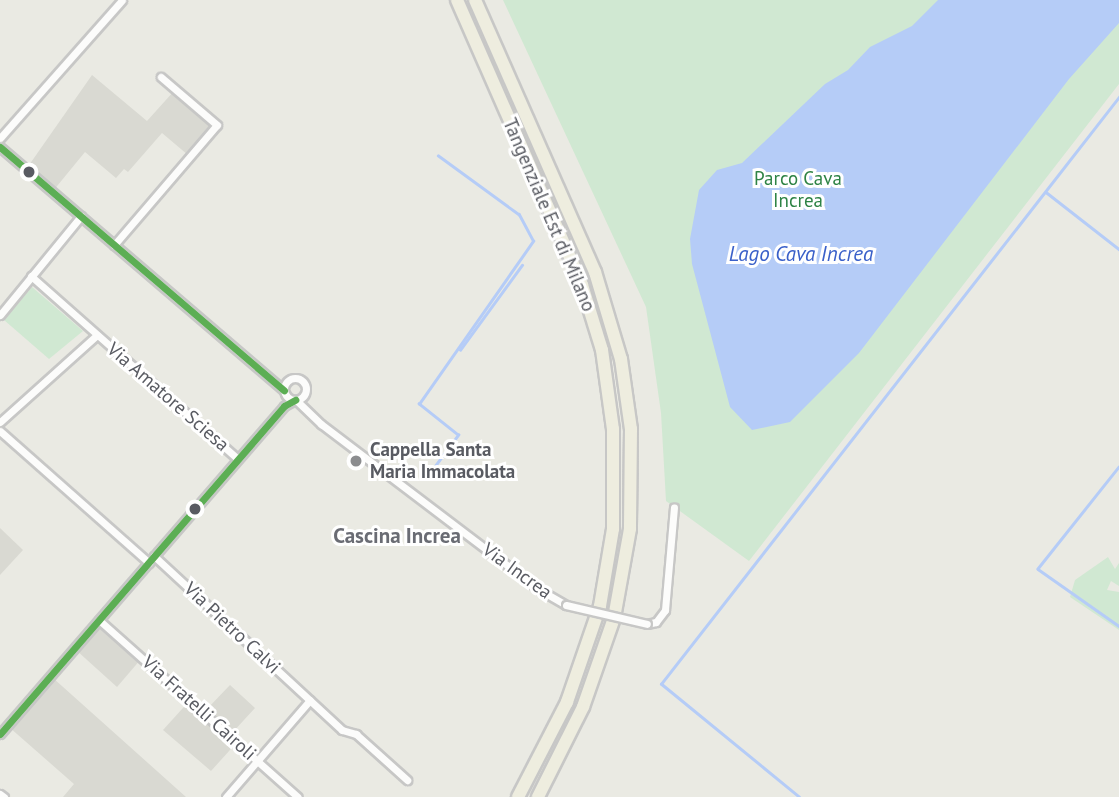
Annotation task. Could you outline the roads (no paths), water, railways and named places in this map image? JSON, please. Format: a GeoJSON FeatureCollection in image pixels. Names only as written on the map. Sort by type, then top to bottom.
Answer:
{"type":"FeatureCollection","features":[{"type":"Feature","properties":{"kind":"highway","name":"Tangenziale Est di Milano"},"geometry":{"type":"LineString","coordinates":[[457,0],[582,285],[602,350],[613,429],[613,528],[599,612],[568,702],[518,797]]}},
{"type":"Feature","properties":{"kind":"highway","name":"Tangenziale Est di Milano"},"geometry":{"type":"LineString","coordinates":[[475,0],[598,282],[621,359],[631,429],[630,529],[614,618],[583,707],[538,797]]}},
{"type":"Feature","properties":{"kind":"street"},"geometry":{"type":"LineString","coordinates":[[0,138],[122,0]]}},
{"type":"Feature","properties":{"kind":"street"},"geometry":{"type":"LineString","coordinates":[[114,245],[217,125],[160,77]]}},
{"type":"Feature","properties":{"kind":"street","name":"Via Increa"},"geometry":{"type":"LineString","coordinates":[[0,147],[278,381],[285,392],[304,405],[332,432],[540,590],[566,605],[647,624],[658,621],[665,610],[674,507]]}},
{"type":"Feature","properties":{"kind":"street"},"geometry":{"type":"LineString","coordinates":[[0,314],[81,216]]}},
{"type":"Feature","properties":{"kind":"street","name":"Via Amatore Sciesa"},"geometry":{"type":"LineString","coordinates":[[31,276],[239,459]]}},
{"type":"Feature","properties":{"kind":"street","name":"Via Amatore Sciesa"},"geometry":{"type":"LineString","coordinates":[[0,422],[97,335]]}},
{"type":"Feature","properties":{"kind":"street"},"geometry":{"type":"LineString","coordinates":[[278,381],[302,381],[304,405]]}},
{"type":"Feature","properties":{"kind":"street"},"geometry":{"type":"LineString","coordinates":[[285,406],[288,381]]}},
{"type":"Feature","properties":{"kind":"street"},"geometry":{"type":"LineString","coordinates":[[0,733],[285,406],[305,393]]}},
{"type":"Feature","properties":{"kind":"street","name":"Via Pietro Calvi"},"geometry":{"type":"LineString","coordinates":[[0,431],[310,700],[407,780]]}},
{"type":"Feature","properties":{"kind":"street","name":"Via Fratelli Cairoli"},"geometry":{"type":"LineString","coordinates":[[99,620],[298,797]]}},
{"type":"Feature","properties":{"kind":"street"},"geometry":{"type":"LineString","coordinates":[[226,797],[310,700]]}},
{"type":"Feature","properties":{"kind":"water","name":"Lago Cava Increa"},"geometry":{"type":"Polygon","coordinates":[[[938,0],[1119,0],[1119,23],[1069,79],[859,353],[790,422],[752,430],[730,407],[692,264],[690,239],[699,190],[717,170],[742,163],[825,84],[848,70],[870,47],[912,26],[938,0]]]}},
{"type":"Feature","properties":{"kind":"waterway"},"geometry":{"type":"LineString","coordinates":[[799,797],[661,684],[1119,97]]}},
{"type":"Feature","properties":{"kind":"waterway"},"geometry":{"type":"LineString","coordinates":[[426,478],[458,435],[419,404],[533,241],[519,215],[438,156]]}},
{"type":"Feature","properties":{"kind":"waterway"},"geometry":{"type":"LineString","coordinates":[[1046,192],[1119,249]]}},
{"type":"Feature","properties":{"kind":"waterway"},"geometry":{"type":"LineString","coordinates":[[460,350],[522,265]]}},
{"type":"Feature","properties":{"kind":"waterway"},"geometry":{"type":"LineString","coordinates":[[1119,467],[1038,569],[1119,626]]}},
{"type":"Feature","properties":{"kind":"place","name":"Cappella Santa Maria Immacolata"},"geometry":{"type":"Point","coordinates":[356,461]}},
{"type":"Feature","properties":{"kind":"district","name":"Cascina Increa"},"geometry":{"type":"Point","coordinates":[397,536]}},
{"type":"Feature","properties":{"kind":"park label","name":"Parco Cava Increa"},"geometry":{"type":"Point","coordinates":[798,190]}}]}
